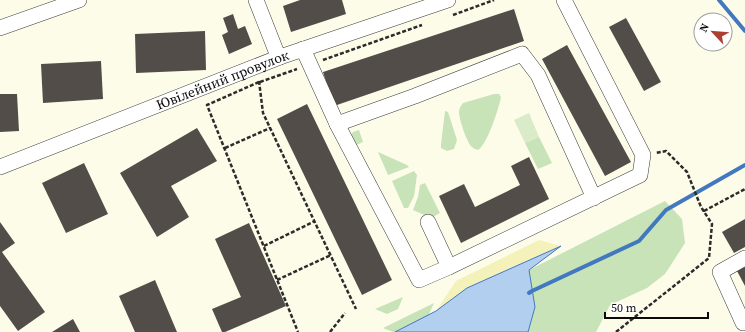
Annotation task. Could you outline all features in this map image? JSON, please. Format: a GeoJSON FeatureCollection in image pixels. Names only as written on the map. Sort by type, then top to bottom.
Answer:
{"type":"FeatureCollection","features":[{"type":"Feature","properties":{"kind":"street"},"geometry":{"type":"LineString","coordinates":[[0,28],[79,0]]}},
{"type":"Feature","properties":{"kind":"street"},"geometry":{"type":"LineString","coordinates":[[256,0],[280,57]]}},
{"type":"Feature","properties":{"kind":"street","name":"Ювілейний провулок"},"geometry":{"type":"LineString","coordinates":[[0,167],[258,77],[280,57],[448,0]]}},
{"type":"Feature","properties":{"kind":"street"},"geometry":{"type":"LineString","coordinates":[[303,49],[337,124],[419,280],[640,175],[643,155],[564,0]]}},
{"type":"Feature","properties":{"kind":"street"},"geometry":{"type":"LineString","coordinates":[[337,124],[415,96],[522,54],[538,75],[594,198]]}},
{"type":"Feature","properties":{"kind":"street"},"geometry":{"type":"LineString","coordinates":[[428,222],[449,267]]}},
{"type":"Feature","properties":{"kind":"street"},"geometry":{"type":"LineString","coordinates":[[744,322],[720,272],[745,258]]}},
{"type":"Feature","properties":{"kind":"path"},"geometry":{"type":"LineString","coordinates":[[450,16],[494,0]]}},
{"type":"Feature","properties":{"kind":"path"},"geometry":{"type":"LineString","coordinates":[[298,332],[207,105],[258,77],[310,65],[428,23]]}},
{"type":"Feature","properties":{"kind":"path"},"geometry":{"type":"LineString","coordinates":[[258,77],[263,113],[356,309]]}},
{"type":"Feature","properties":{"kind":"path"},"geometry":{"type":"LineString","coordinates":[[225,148],[270,128]]}},
{"type":"Feature","properties":{"kind":"path"},"geometry":{"type":"LineString","coordinates":[[616,332],[709,258],[712,224],[699,201],[687,172],[666,151],[643,155]]}},
{"type":"Feature","properties":{"kind":"path"},"geometry":{"type":"LineString","coordinates":[[704,211],[745,189]]}},
{"type":"Feature","properties":{"kind":"path"},"geometry":{"type":"LineString","coordinates":[[264,246],[314,221]]}},
{"type":"Feature","properties":{"kind":"path"},"geometry":{"type":"LineString","coordinates":[[277,280],[332,255]]}},
{"type":"Feature","properties":{"kind":"path"},"geometry":{"type":"LineString","coordinates":[[330,332],[345,313]]}},
{"type":"Feature","properties":{"kind":"green space"},"geometry":{"type":"Polygon","coordinates":[[[494,94],[499,94],[501,97],[492,126],[481,147],[478,150],[474,149],[470,145],[464,131],[460,120],[459,109],[463,103],[494,94]]]}},
{"type":"Feature","properties":{"kind":"green space"},"geometry":{"type":"Polygon","coordinates":[[[445,111],[448,112],[457,140],[454,149],[447,151],[441,148],[445,111]]]}},
{"type":"Feature","properties":{"kind":"green space"},"geometry":{"type":"Polygon","coordinates":[[[529,113],[539,137],[525,143],[514,120],[529,113]]]}},
{"type":"Feature","properties":{"kind":"green space"},"geometry":{"type":"Polygon","coordinates":[[[359,130],[363,142],[352,147],[350,136],[353,132],[359,130]]]}},
{"type":"Feature","properties":{"kind":"green space"},"geometry":{"type":"Polygon","coordinates":[[[539,137],[552,163],[538,169],[525,143],[539,137]]]}},
{"type":"Feature","properties":{"kind":"green space"},"geometry":{"type":"Polygon","coordinates":[[[378,152],[407,165],[409,167],[388,175],[378,152]]]}},
{"type":"Feature","properties":{"kind":"green space"},"geometry":{"type":"Polygon","coordinates":[[[414,171],[417,175],[414,196],[408,208],[404,208],[392,181],[414,171]]]}},
{"type":"Feature","properties":{"kind":"green space"},"geometry":{"type":"Polygon","coordinates":[[[425,183],[440,213],[431,218],[413,210],[418,197],[420,185],[425,183]]]}},
{"type":"Feature","properties":{"kind":"green space"},"geometry":{"type":"Polygon","coordinates":[[[665,201],[682,219],[685,243],[665,274],[647,288],[610,305],[596,332],[528,332],[535,307],[529,270],[665,201]]]}},
{"type":"Feature","properties":{"kind":"green space"},"geometry":{"type":"Polygon","coordinates":[[[403,297],[398,309],[387,314],[375,309],[403,297]]]}},
{"type":"Feature","properties":{"kind":"green space"},"geometry":{"type":"Polygon","coordinates":[[[434,303],[426,321],[403,332],[393,332],[383,328],[434,303]]]}},
{"type":"Feature","properties":{"kind":"sand"},"geometry":{"type":"Polygon","coordinates":[[[539,240],[561,246],[467,288],[436,311],[456,281],[539,240]]]}},
{"type":"Feature","properties":{"kind":"water"},"geometry":{"type":"Polygon","coordinates":[[[561,246],[529,270],[535,307],[528,332],[395,332],[436,311],[467,288],[561,246]]]}},
{"type":"Feature","properties":{"kind":"building"},"geometry":{"type":"Polygon","coordinates":[[[300,0],[342,0],[346,14],[291,32],[283,6],[300,0]]]}},
{"type":"Feature","properties":{"kind":"building"},"geometry":{"type":"Polygon","coordinates":[[[514,9],[524,41],[334,106],[323,72],[514,9]]]}},
{"type":"Feature","properties":{"kind":"building"},"geometry":{"type":"Polygon","coordinates":[[[233,14],[238,29],[245,26],[252,44],[229,54],[222,35],[228,32],[223,18],[233,14]]]}},
{"type":"Feature","properties":{"kind":"building"},"geometry":{"type":"Polygon","coordinates":[[[626,18],[661,82],[644,91],[609,27],[626,18]]]}},
{"type":"Feature","properties":{"kind":"building"},"geometry":{"type":"Polygon","coordinates":[[[205,31],[206,70],[136,73],[135,34],[205,31]]]}},
{"type":"Feature","properties":{"kind":"building"},"geometry":{"type":"Polygon","coordinates":[[[567,45],[631,162],[605,176],[542,59],[567,45]]]}},
{"type":"Feature","properties":{"kind":"building"},"geometry":{"type":"Polygon","coordinates":[[[101,61],[103,99],[43,103],[41,64],[101,61]]]}},
{"type":"Feature","properties":{"kind":"building"},"geometry":{"type":"Polygon","coordinates":[[[0,94],[17,94],[19,131],[0,132],[0,94]]]}},
{"type":"Feature","properties":{"kind":"building"},"geometry":{"type":"Polygon","coordinates":[[[307,104],[392,280],[362,295],[277,119],[307,104]]]}},
{"type":"Feature","properties":{"kind":"building"},"geometry":{"type":"Polygon","coordinates":[[[197,128],[217,161],[171,186],[189,217],[157,237],[120,173],[197,128]]]}},
{"type":"Feature","properties":{"kind":"building"},"geometry":{"type":"Polygon","coordinates":[[[529,157],[549,199],[461,243],[439,196],[464,184],[475,207],[520,185],[511,166],[529,157]]]}},
{"type":"Feature","properties":{"kind":"building"},"geometry":{"type":"Polygon","coordinates":[[[84,163],[108,214],[66,233],[42,183],[84,163]]]}},
{"type":"Feature","properties":{"kind":"building"},"geometry":{"type":"Polygon","coordinates":[[[745,219],[745,247],[734,253],[722,232],[745,219]]]}},
{"type":"Feature","properties":{"kind":"building"},"geometry":{"type":"Polygon","coordinates":[[[0,222],[15,243],[2,252],[45,312],[18,331],[0,306],[0,222]]]}},
{"type":"Feature","properties":{"kind":"building"},"geometry":{"type":"Polygon","coordinates":[[[249,223],[286,306],[222,332],[212,309],[241,297],[215,239],[249,223]]]}},
{"type":"Feature","properties":{"kind":"building"},"geometry":{"type":"Polygon","coordinates":[[[745,267],[745,286],[737,271],[745,267]]]}},
{"type":"Feature","properties":{"kind":"building"},"geometry":{"type":"Polygon","coordinates":[[[155,280],[177,332],[135,332],[119,296],[155,280]]]}},
{"type":"Feature","properties":{"kind":"building"},"geometry":{"type":"Polygon","coordinates":[[[73,319],[80,332],[52,332],[73,319]]]}},
{"type":"Feature","properties":{"kind":"waterway"},"geometry":{"type":"LineString","coordinates":[[719,0],[745,31]]}},
{"type":"Feature","properties":{"kind":"waterway"},"geometry":{"type":"LineString","coordinates":[[529,293],[639,241],[666,210],[745,165]]}}]}
